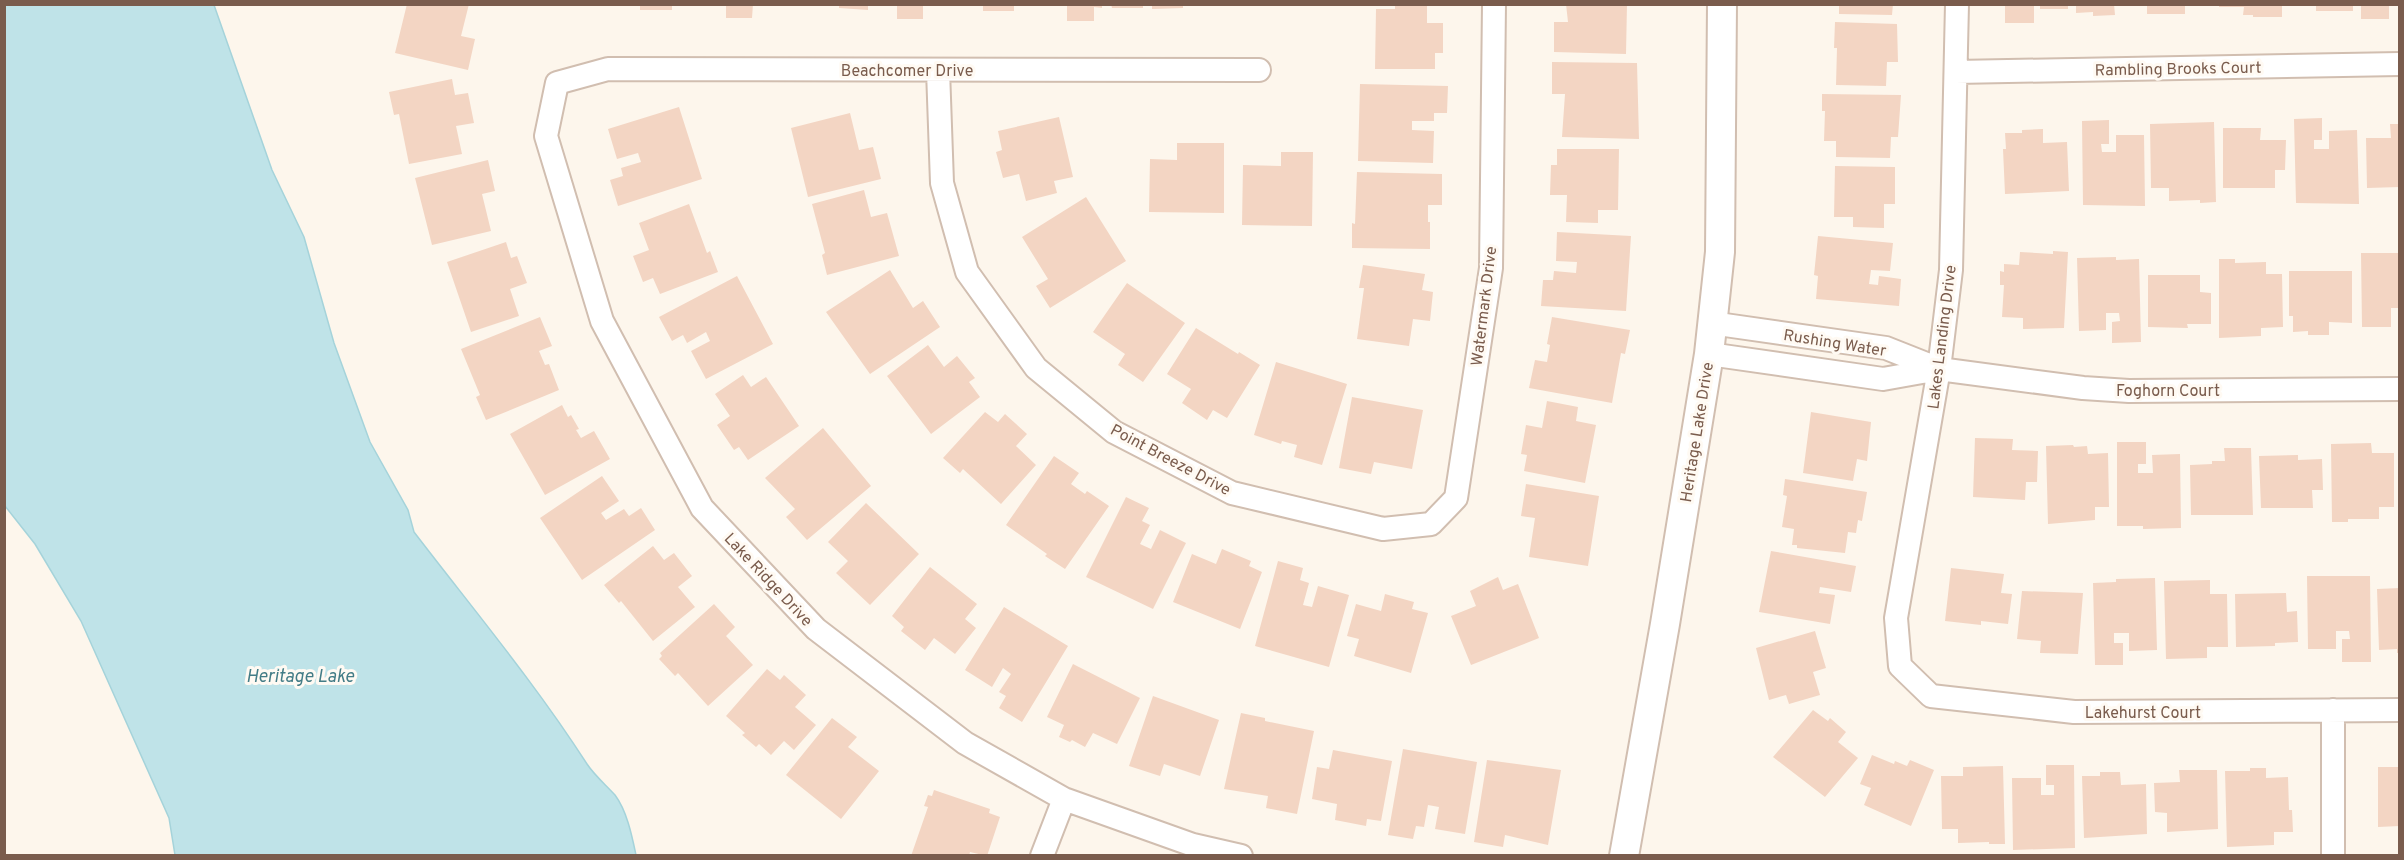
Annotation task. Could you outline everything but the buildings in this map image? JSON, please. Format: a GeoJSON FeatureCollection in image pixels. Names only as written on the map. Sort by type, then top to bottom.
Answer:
{"type":"FeatureCollection","features":[{"type":"Feature","properties":{"kind":"street","name":"Watermark Drive"},"geometry":{"type":"LineString","coordinates":[[1431,524],[1456,498],[1491,268],[1494,4]]}},
{"type":"Feature","properties":{"kind":"street","name":"Heritage Lake Drive"},"geometry":{"type":"LineString","coordinates":[[1624,855],[1709,354],[1720,252],[1722,4]]}},
{"type":"Feature","properties":{"kind":"street","name":"Lakes Landing Drive"},"geometry":{"type":"LineString","coordinates":[[1899,666],[1896,618],[1939,369],[1951,270],[1957,4]]}},
{"type":"Feature","properties":{"kind":"street","name":"Rambling Brooks Court"},"geometry":{"type":"LineString","coordinates":[[1956,72],[2400,64]]}},
{"type":"Feature","properties":{"kind":"street","name":"Beachcomer Drive"},"geometry":{"type":"LineString","coordinates":[[557,83],[608,69],[1259,70]]}},
{"type":"Feature","properties":{"kind":"street","name":"Point Breeze Drive"},"geometry":{"type":"LineString","coordinates":[[938,70],[942,183],[967,272],[1036,368],[1114,432],[1232,493],[1383,529],[1431,524]]}},
{"type":"Feature","properties":{"kind":"street","name":"Lake Ridge Drive"},"geometry":{"type":"LineString","coordinates":[[557,83],[546,136],[602,321],[702,508],[816,629],[965,743],[1064,799],[1193,845],[1241,855]]}},
{"type":"Feature","properties":{"kind":"street","name":"Rushing Water"},"geometry":{"type":"LineString","coordinates":[[1711,323],[1886,348],[1939,369]]}},
{"type":"Feature","properties":{"kind":"street","name":"Rushing Water"},"geometry":{"type":"LineString","coordinates":[[1709,354],[1883,379],[1939,369]]}},
{"type":"Feature","properties":{"kind":"street","name":"Foghorn Court"},"geometry":{"type":"LineString","coordinates":[[1939,369],[2083,388],[2129,391],[2400,389]]}},
{"type":"Feature","properties":{"kind":"street","name":"Lakehurst Court"},"geometry":{"type":"LineString","coordinates":[[1899,666],[1931,696],[2074,712],[2400,710]]}},
{"type":"Feature","properties":{"kind":"street"},"geometry":{"type":"LineString","coordinates":[[2333,710],[2333,855]]}},
{"type":"Feature","properties":{"kind":"street"},"geometry":{"type":"LineString","coordinates":[[1042,855],[1064,799]]}},
{"type":"Feature","properties":{"kind":"water","name":"Heritage Lake"},"geometry":{"type":"Polygon","coordinates":[[[4,5],[214,5],[272,170],[304,237],[334,343],[370,442],[408,510],[414,532],[525,675],[590,768],[615,795],[626,816],[636,855],[175,855],[169,818],[81,621],[35,544],[5,506],[4,5]]]}}]}
